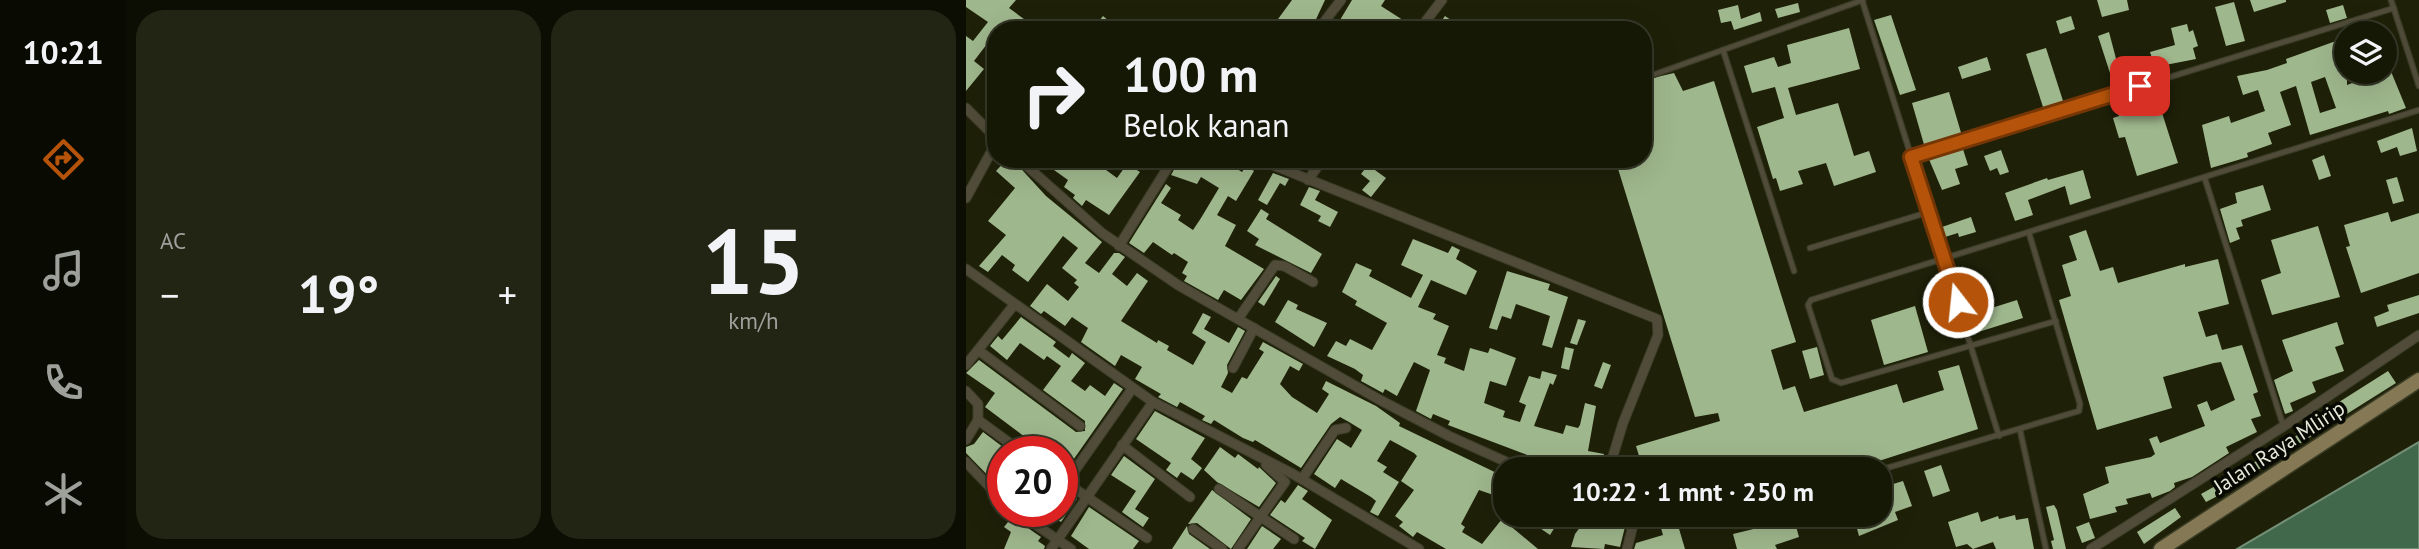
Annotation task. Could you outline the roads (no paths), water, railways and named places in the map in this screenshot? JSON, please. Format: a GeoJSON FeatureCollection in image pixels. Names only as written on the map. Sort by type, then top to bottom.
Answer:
{"type":"FeatureCollection","features":[{"type":"Feature","properties":{"kind":"main road","name":"Jalan Raya Mlirip"},"geometry":{"type":"LineString","coordinates":[[2161,549],[2419,380]]}},
{"type":"Feature","properties":{"kind":"street"},"geometry":{"type":"LineString","coordinates":[[1325,21],[1341,0]]}},
{"type":"Feature","properties":{"kind":"street"},"geometry":{"type":"LineString","coordinates":[[1426,21],[1442,0]]}},
{"type":"Feature","properties":{"kind":"street"},"geometry":{"type":"LineString","coordinates":[[966,108],[987,131]]}},
{"type":"Feature","properties":{"kind":"street"},"geometry":{"type":"LineString","coordinates":[[966,198],[987,158]]}},
{"type":"Feature","properties":{"kind":"street"},"geometry":{"type":"LineString","coordinates":[[1029,168],[1119,246],[1178,285],[1449,436],[1495,457]]}},
{"type":"Feature","properties":{"kind":"street"},"geometry":{"type":"LineString","coordinates":[[1119,246],[1167,168]]}},
{"type":"Feature","properties":{"kind":"street"},"geometry":{"type":"LineString","coordinates":[[1279,168],[1657,320],[1658,335],[1613,457]]}},
{"type":"Feature","properties":{"kind":"street"},"geometry":{"type":"LineString","coordinates":[[1308,180],[1317,168]]}},
{"type":"Feature","properties":{"kind":"street"},"geometry":{"type":"LineString","coordinates":[[1238,319],[1275,265],[1284,266],[1313,282]]}},
{"type":"Feature","properties":{"kind":"street"},"geometry":{"type":"LineString","coordinates":[[966,269],[1153,402],[1298,476],[1419,549]]}},
{"type":"Feature","properties":{"kind":"street"},"geometry":{"type":"LineString","coordinates":[[966,365],[1014,305]]}},
{"type":"Feature","properties":{"kind":"street"},"geometry":{"type":"LineString","coordinates":[[1233,368],[1254,328]]}},
{"type":"Feature","properties":{"kind":"street"},"geometry":{"type":"LineString","coordinates":[[2091,549],[2284,426],[2419,335]]}},
{"type":"Feature","properties":{"kind":"street"},"geometry":{"type":"LineString","coordinates":[[978,350],[1080,426]]}},
{"type":"Feature","properties":{"kind":"street"},"geometry":{"type":"LineString","coordinates":[[1078,463],[1132,389]]}},
{"type":"Feature","properties":{"kind":"street"},"geometry":{"type":"LineString","coordinates":[[966,391],[978,404],[978,420],[966,440]]}},
{"type":"Feature","properties":{"kind":"street"},"geometry":{"type":"LineString","coordinates":[[1051,549],[1153,402]]}},
{"type":"Feature","properties":{"kind":"street"},"geometry":{"type":"LineString","coordinates":[[978,420],[1000,436]]}},
{"type":"Feature","properties":{"kind":"street"},"geometry":{"type":"LineString","coordinates":[[1298,476],[1335,430],[1346,428]]}},
{"type":"Feature","properties":{"kind":"street"},"geometry":{"type":"LineString","coordinates":[[1122,446],[1190,496]]}},
{"type":"Feature","properties":{"kind":"street"},"geometry":{"type":"LineString","coordinates":[[966,462],[987,484]]}},
{"type":"Feature","properties":{"kind":"street"},"geometry":{"type":"LineString","coordinates":[[1238,549],[1285,482],[1266,466]]}},
{"type":"Feature","properties":{"kind":"street"},"geometry":{"type":"LineString","coordinates":[[1279,475],[1298,476]]}},
{"type":"Feature","properties":{"kind":"street"},"geometry":{"type":"LineString","coordinates":[[1219,489],[1294,539]]}},
{"type":"Feature","properties":{"kind":"street"},"geometry":{"type":"LineString","coordinates":[[1078,492],[1147,538]]}},
{"type":"Feature","properties":{"kind":"street"},"geometry":{"type":"LineString","coordinates":[[1039,527],[1071,549]]}},
{"type":"Feature","properties":{"kind":"street"},"geometry":{"type":"LineString","coordinates":[[1627,549],[1632,527]]}},
{"type":"Feature","properties":{"kind":"street"},"geometry":{"type":"LineString","coordinates":[[1193,529],[1222,549]]}},
{"type":"Feature","properties":{"kind":"lane"},"geometry":{"type":"LineString","coordinates":[[1652,75],[1863,0],[1999,436]]}},
{"type":"Feature","properties":{"kind":"lane"},"geometry":{"type":"LineString","coordinates":[[2391,0],[2419,86]]}},
{"type":"Feature","properties":{"kind":"lane"},"geometry":{"type":"LineString","coordinates":[[1911,157],[2393,8]]}},
{"type":"Feature","properties":{"kind":"lane"},"geometry":{"type":"LineString","coordinates":[[1723,50],[1794,271]]}},
{"type":"Feature","properties":{"kind":"lane"},"geometry":{"type":"LineString","coordinates":[[2056,321],[1836,382],[1808,305],[1811,300],[2419,110]]}},
{"type":"Feature","properties":{"kind":"lane"},"geometry":{"type":"LineString","coordinates":[[2205,179],[2284,426]]}},
{"type":"Feature","properties":{"kind":"lane"},"geometry":{"type":"LineString","coordinates":[[1810,248],[1929,212]]}},
{"type":"Feature","properties":{"kind":"lane"},"geometry":{"type":"LineString","coordinates":[[1892,467],[2076,415],[2080,408],[2029,233]]}},
{"type":"Feature","properties":{"kind":"lane"},"geometry":{"type":"LineString","coordinates":[[2020,430],[2046,549]]}}]}
